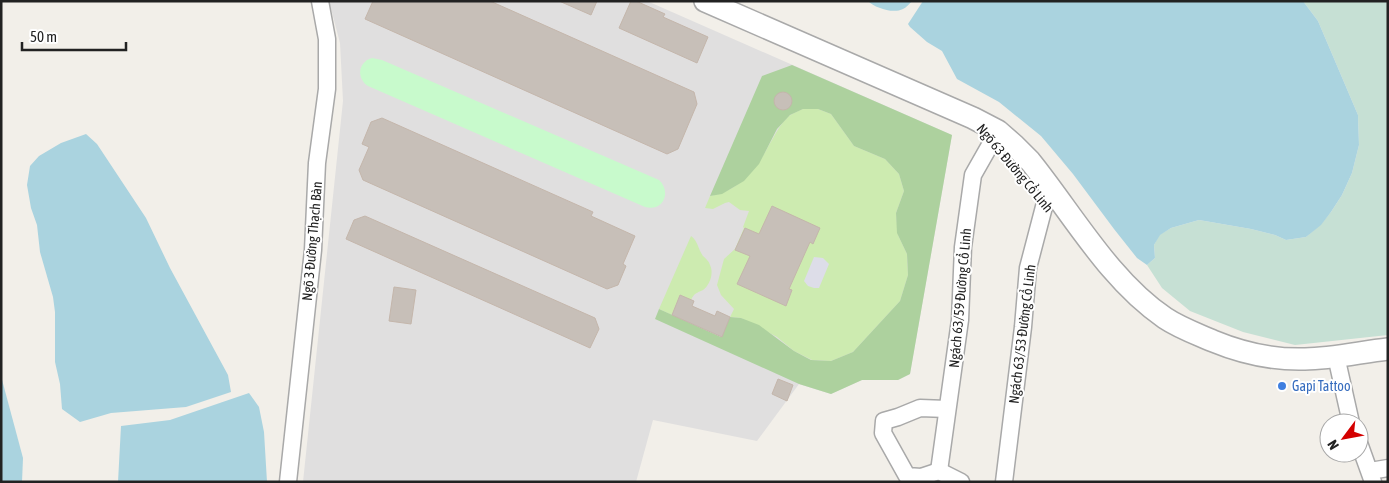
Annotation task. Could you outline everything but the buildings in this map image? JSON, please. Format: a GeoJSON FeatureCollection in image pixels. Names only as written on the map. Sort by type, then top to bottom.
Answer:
{"type":"FeatureCollection","features":[{"type":"Feature","properties":{"kind":"street","name":"Ngõ 3 Đường Thạch Bàn"},"geometry":{"type":"LineString","coordinates":[[288,482],[313,250],[317,163],[327,89],[327,39],[320,1]]}},
{"type":"Feature","properties":{"kind":"street","name":"Ngõ 63 Đường Cổ Linh"},"geometry":{"type":"LineString","coordinates":[[706,1],[974,118],[994,137],[1014,145],[1093,256],[1114,271],[1123,290],[1189,332],[1210,348],[1274,358],[1337,363],[1388,362]]}},
{"type":"Feature","properties":{"kind":"street","name":"Ngách 63/59 Đường Cổ Linh"},"geometry":{"type":"LineString","coordinates":[[939,471],[960,320],[963,247],[973,176],[994,137]]}},
{"type":"Feature","properties":{"kind":"street","name":"Ngách 63/53 Đường Cổ Linh"},"geometry":{"type":"LineString","coordinates":[[1004,482],[1024,327],[1028,268],[1050,197]]}},
{"type":"Feature","properties":{"kind":"street","name":"Ngõ 63 Đường Cổ Linh"},"geometry":{"type":"LineString","coordinates":[[1337,363],[1388,349]]}},
{"type":"Feature","properties":{"kind":"street"},"geometry":{"type":"LineString","coordinates":[[1337,363],[1350,413]]}},
{"type":"Feature","properties":{"kind":"street"},"geometry":{"type":"LineString","coordinates":[[947,409],[920,408],[884,421],[883,433],[907,476],[921,477],[939,471],[961,482]]}},
{"type":"Feature","properties":{"kind":"street"},"geometry":{"type":"LineString","coordinates":[[1367,463],[1372,476],[1388,468]]}},
{"type":"Feature","properties":{"kind":"shaded area"},"geometry":{"type":"Polygon","coordinates":[[[329,1],[647,1],[952,135],[910,374],[898,380],[862,380],[831,394],[799,384],[757,441],[653,420],[636,482],[303,482],[343,101],[340,43],[329,1]]]}},
{"type":"Feature","properties":{"kind":"shaded area"},"geometry":{"type":"Polygon","coordinates":[[[814,257],[823,258],[829,264],[819,288],[808,286],[804,281],[814,257]]]}},
{"type":"Feature","properties":{"kind":"green space"},"geometry":{"type":"Polygon","coordinates":[[[1303,1],[1388,1],[1388,335],[1295,345],[1243,332],[1190,311],[1162,288],[1147,265],[1155,258],[1154,245],[1159,235],[1171,228],[1199,220],[1251,229],[1286,240],[1306,237],[1321,224],[1342,195],[1352,173],[1359,145],[1358,115],[1318,21],[1303,1]]]}},
{"type":"Feature","properties":{"kind":"green space"},"geometry":{"type":"Polygon","coordinates":[[[372,58],[382,60],[659,180],[665,190],[664,200],[657,207],[645,207],[368,86],[360,75],[360,70],[367,60],[372,58]]]}},
{"type":"Feature","properties":{"kind":"green space"},"geometry":{"type":"Polygon","coordinates":[[[792,65],[952,135],[910,374],[898,380],[862,380],[831,394],[799,384],[655,319],[659,309],[721,337],[730,317],[741,318],[759,325],[794,351],[811,360],[831,361],[853,352],[900,301],[908,275],[907,254],[897,233],[896,213],[904,191],[899,174],[885,159],[854,146],[831,114],[818,109],[803,109],[790,115],[777,129],[759,164],[744,181],[722,194],[710,196],[762,76],[792,65]]]}},
{"type":"Feature","properties":{"kind":"green space"},"geometry":{"type":"Polygon","coordinates":[[[803,109],[818,109],[831,114],[854,146],[885,159],[899,174],[904,191],[896,213],[898,235],[907,254],[908,275],[900,301],[853,352],[831,361],[812,360],[794,351],[777,337],[741,318],[730,317],[734,309],[721,295],[717,285],[724,259],[735,249],[749,211],[740,210],[729,202],[713,209],[705,208],[710,196],[730,189],[746,178],[764,154],[783,122],[791,115],[803,109]]]}},
{"type":"Feature","properties":{"kind":"green space"},"geometry":{"type":"Polygon","coordinates":[[[691,236],[710,264],[711,279],[708,285],[691,300],[680,295],[672,315],[659,309],[691,236]]]}},
{"type":"Feature","properties":{"kind":"water"},"geometry":{"type":"Polygon","coordinates":[[[868,1],[912,1],[904,8],[889,11],[868,1]]]}},
{"type":"Feature","properties":{"kind":"water"},"geometry":{"type":"Polygon","coordinates":[[[923,1],[1303,1],[1318,21],[1358,115],[1359,145],[1352,173],[1342,195],[1331,212],[1321,225],[1306,237],[1286,240],[1251,229],[1199,220],[1171,228],[1160,235],[1154,245],[1155,258],[1147,265],[1137,258],[1073,174],[1041,136],[999,102],[957,79],[942,51],[927,42],[910,27],[908,24],[923,1]]]}},
{"type":"Feature","properties":{"kind":"water"},"geometry":{"type":"Polygon","coordinates":[[[86,134],[97,144],[146,218],[170,268],[228,375],[231,392],[186,407],[111,413],[80,422],[62,409],[60,384],[55,362],[55,312],[53,297],[40,252],[37,225],[31,208],[27,185],[30,166],[39,156],[61,143],[86,134]]]}},
{"type":"Feature","properties":{"kind":"water"},"geometry":{"type":"Polygon","coordinates":[[[1,376],[23,458],[22,482],[1,482],[1,376]]]}},
{"type":"Feature","properties":{"kind":"water"},"geometry":{"type":"Polygon","coordinates":[[[249,393],[259,407],[264,432],[267,482],[118,482],[121,426],[170,420],[249,393]]]}},
{"type":"Feature","properties":{"kind":"place","name":"Gapi Tattoo"},"geometry":{"type":"Point","coordinates":[1282,386]}}]}
